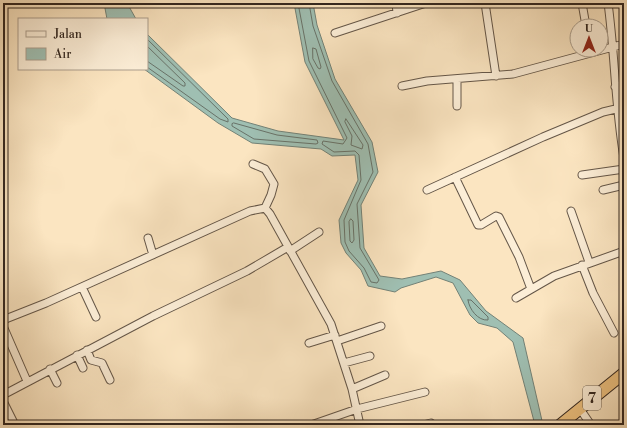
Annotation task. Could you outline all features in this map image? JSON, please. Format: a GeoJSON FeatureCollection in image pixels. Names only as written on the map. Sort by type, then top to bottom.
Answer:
{"type":"FeatureCollection","features":[{"type":"Feature","properties":{"kind":"highway","name":"7"},"geometry":{"type":"LineString","coordinates":[[560,425],[624,373]]}},
{"type":"Feature","properties":{"kind":"street"},"geometry":{"type":"LineString","coordinates":[[396,3],[397,13]]}},
{"type":"Feature","properties":{"kind":"street"},"geometry":{"type":"LineString","coordinates":[[335,34],[426,3]]}},
{"type":"Feature","properties":{"kind":"street"},"geometry":{"type":"LineString","coordinates":[[485,3],[496,76]]}},
{"type":"Feature","properties":{"kind":"street"},"geometry":{"type":"LineString","coordinates":[[582,3],[585,18]]}},
{"type":"Feature","properties":{"kind":"street"},"geometry":{"type":"LineString","coordinates":[[608,3],[614,48],[616,108],[624,158]]}},
{"type":"Feature","properties":{"kind":"street"},"geometry":{"type":"LineString","coordinates":[[609,49],[624,44]]}},
{"type":"Feature","properties":{"kind":"street"},"geometry":{"type":"LineString","coordinates":[[402,86],[427,81],[513,74],[570,58]]}},
{"type":"Feature","properties":{"kind":"street"},"geometry":{"type":"LineString","coordinates":[[457,79],[457,106]]}},
{"type":"Feature","properties":{"kind":"street"},"geometry":{"type":"LineString","coordinates":[[615,86],[624,84]]}},
{"type":"Feature","properties":{"kind":"street"},"geometry":{"type":"LineString","coordinates":[[427,190],[602,112],[624,107]]}},
{"type":"Feature","properties":{"kind":"street"},"geometry":{"type":"LineString","coordinates":[[253,164],[265,169],[274,184],[265,208]]}},
{"type":"Feature","properties":{"kind":"street"},"geometry":{"type":"LineString","coordinates":[[582,176],[624,169]]}},
{"type":"Feature","properties":{"kind":"street"},"geometry":{"type":"LineString","coordinates":[[455,177],[478,225],[481,226],[496,216],[499,217],[520,257],[531,289]]}},
{"type":"Feature","properties":{"kind":"street"},"geometry":{"type":"LineString","coordinates":[[602,190],[624,185]]}},
{"type":"Feature","properties":{"kind":"street"},"geometry":{"type":"LineString","coordinates":[[265,208],[270,214],[324,308],[344,363],[352,389],[360,425]]}},
{"type":"Feature","properties":{"kind":"street"},"geometry":{"type":"LineString","coordinates":[[3,320],[82,287],[250,211],[265,208]]}},
{"type":"Feature","properties":{"kind":"street"},"geometry":{"type":"LineString","coordinates":[[571,211],[589,262]]}},
{"type":"Feature","properties":{"kind":"street"},"geometry":{"type":"LineString","coordinates":[[3,395],[153,316],[247,272],[319,232]]}},
{"type":"Feature","properties":{"kind":"street"},"geometry":{"type":"LineString","coordinates":[[148,238],[154,255]]}},
{"type":"Feature","properties":{"kind":"street"},"geometry":{"type":"LineString","coordinates":[[516,298],[554,276],[589,262],[624,251]]}},
{"type":"Feature","properties":{"kind":"street"},"geometry":{"type":"LineString","coordinates":[[582,265],[593,293],[614,333]]}},
{"type":"Feature","properties":{"kind":"street"},"geometry":{"type":"LineString","coordinates":[[82,287],[96,317]]}},
{"type":"Feature","properties":{"kind":"street"},"geometry":{"type":"LineString","coordinates":[[3,326],[27,382]]}},
{"type":"Feature","properties":{"kind":"street"},"geometry":{"type":"LineString","coordinates":[[309,343],[336,338],[381,326]]}},
{"type":"Feature","properties":{"kind":"street"},"geometry":{"type":"LineString","coordinates":[[87,350],[91,360],[102,363],[110,380]]}},
{"type":"Feature","properties":{"kind":"street"},"geometry":{"type":"LineString","coordinates":[[77,355],[83,368]]}},
{"type":"Feature","properties":{"kind":"street"},"geometry":{"type":"LineString","coordinates":[[344,363],[370,356]]}},
{"type":"Feature","properties":{"kind":"street"},"geometry":{"type":"LineString","coordinates":[[50,369],[57,383]]}},
{"type":"Feature","properties":{"kind":"street"},"geometry":{"type":"LineString","coordinates":[[352,389],[385,376]]}},
{"type":"Feature","properties":{"kind":"street"},"geometry":{"type":"LineString","coordinates":[[311,425],[357,409],[425,392]]}},
{"type":"Feature","properties":{"kind":"street"},"geometry":{"type":"LineString","coordinates":[[3,400],[15,425]]}},
{"type":"Feature","properties":{"kind":"street"},"geometry":{"type":"LineString","coordinates":[[580,409],[591,425]]}},
{"type":"Feature","properties":{"kind":"street"},"geometry":{"type":"LineString","coordinates":[[423,425],[430,423],[432,425]]}},
{"type":"Feature","properties":{"kind":"water"},"geometry":{"type":"Polygon","coordinates":[[[104,3],[127,3],[135,18],[107,18],[104,3]]]}},
{"type":"Feature","properties":{"kind":"water"},"geometry":{"type":"Polygon","coordinates":[[[294,3],[313,3],[317,25],[335,79],[372,142],[378,172],[361,205],[364,248],[380,276],[402,279],[441,271],[460,280],[486,311],[523,338],[543,425],[535,425],[513,342],[497,328],[478,323],[470,315],[453,283],[436,277],[401,288],[395,292],[368,286],[361,270],[346,253],[341,243],[339,220],[358,180],[355,155],[332,156],[321,149],[252,143],[218,123],[145,70],[148,70],[148,35],[232,118],[278,131],[344,140],[305,62],[294,3]]]}}]}
